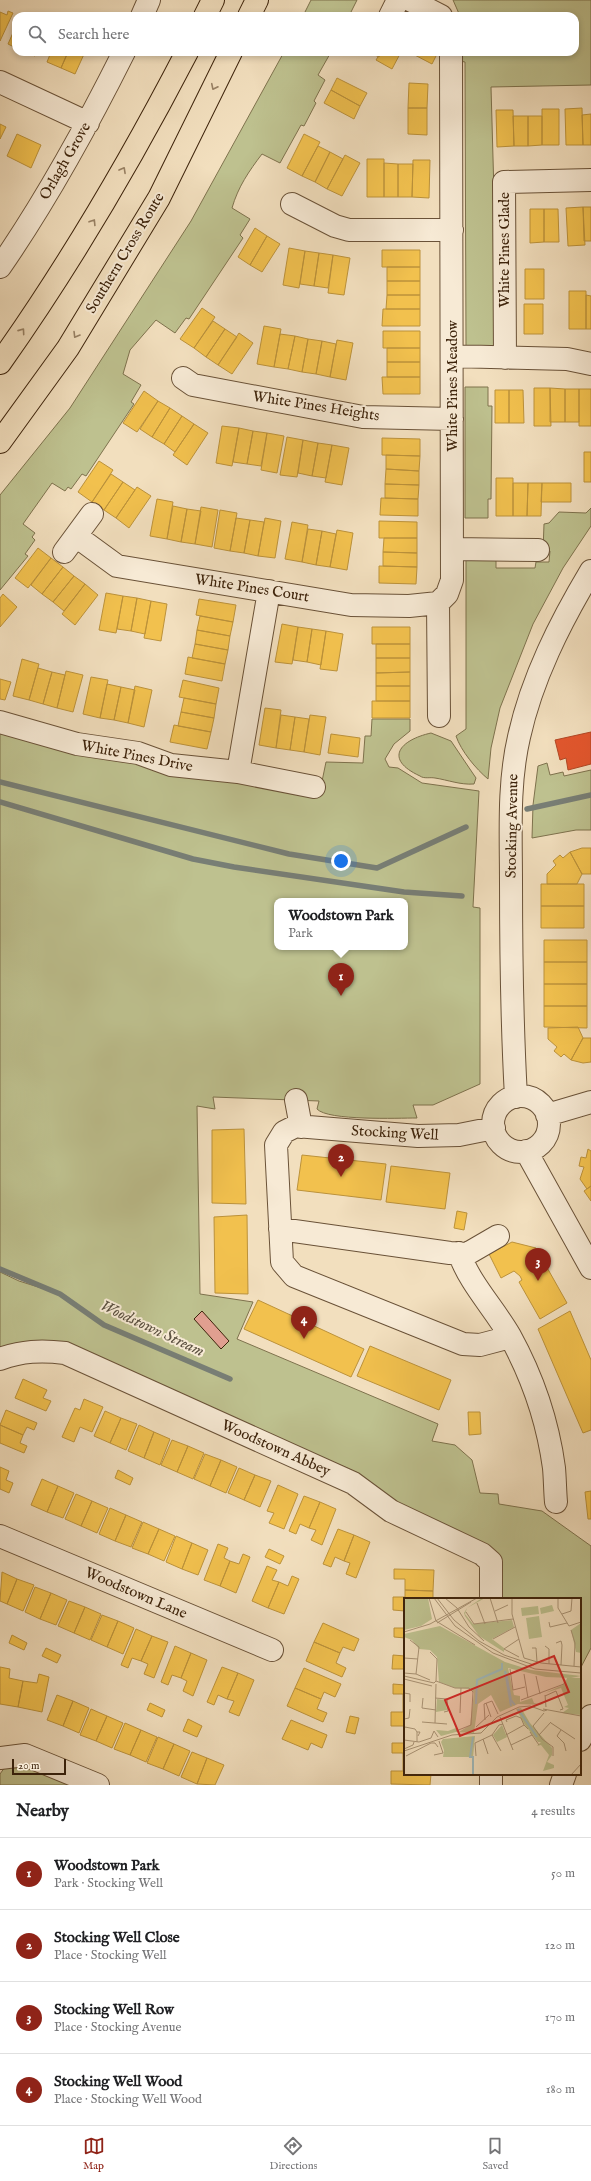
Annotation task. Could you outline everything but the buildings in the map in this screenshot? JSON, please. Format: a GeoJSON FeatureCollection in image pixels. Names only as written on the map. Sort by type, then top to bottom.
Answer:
{"type":"FeatureCollection","features":[{"type":"Feature","properties":{"kind":"highway"},"geometry":{"type":"LineString","coordinates":[[207,12],[213,0]]}},
{"type":"Feature","properties":{"kind":"highway"},"geometry":{"type":"LineString","coordinates":[[251,12],[257,0]]}},
{"type":"Feature","properties":{"kind":"highway"},"geometry":{"type":"LineString","coordinates":[[0,363],[39,308],[104,204],[184,56]]}},
{"type":"Feature","properties":{"kind":"highway","name":"Southern Cross Route"},"geometry":{"type":"LineString","coordinates":[[0,442],[68,348],[159,198],[230,56]]}},
{"type":"Feature","properties":{"kind":"street"},"geometry":{"type":"LineString","coordinates":[[144,12],[149,0]]}},
{"type":"Feature","properties":{"kind":"street"},"geometry":{"type":"LineString","coordinates":[[392,12],[398,0]]}},
{"type":"Feature","properties":{"kind":"street"},"geometry":{"type":"LineString","coordinates":[[410,0],[433,12]]}},
{"type":"Feature","properties":{"kind":"street","name":"Orlagh Grove"},"geometry":{"type":"LineString","coordinates":[[0,267],[22,234],[88,123],[122,56]]}},
{"type":"Feature","properties":{"kind":"street","name":"White Pines Meadow"},"geometry":{"type":"LineString","coordinates":[[438,604],[447,594],[452,580],[451,56]]}},
{"type":"Feature","properties":{"kind":"street"},"geometry":{"type":"LineString","coordinates":[[0,82],[88,123]]}},
{"type":"Feature","properties":{"kind":"street","name":"White Pines Glade"},"geometry":{"type":"LineString","coordinates":[[505,358],[504,182],[591,180]]}},
{"type":"Feature","properties":{"kind":"street"},"geometry":{"type":"LineString","coordinates":[[292,204],[335,226],[349,230],[452,230]]}},
{"type":"Feature","properties":{"kind":"street"},"geometry":{"type":"LineString","coordinates":[[452,356],[567,359],[591,364]]}},
{"type":"Feature","properties":{"kind":"street","name":"White Pines Heights"},"geometry":{"type":"LineString","coordinates":[[183,378],[193,385],[363,417],[452,419]]}},
{"type":"Feature","properties":{"kind":"street","name":"White Pines Court"},"geometry":{"type":"LineString","coordinates":[[92,514],[70,544],[117,566],[351,605],[409,606],[438,604]]}},
{"type":"Feature","properties":{"kind":"street"},"geometry":{"type":"LineString","coordinates":[[452,549],[538,550]]}},
{"type":"Feature","properties":{"kind":"street","name":"Stocking Avenue"},"geometry":{"type":"LineString","coordinates":[[516,1097],[512,1020],[510,831],[515,756],[536,680],[563,621],[591,571]]}},
{"type":"Feature","properties":{"kind":"street"},"geometry":{"type":"LineString","coordinates":[[238,772],[269,591]]}},
{"type":"Feature","properties":{"kind":"street"},"geometry":{"type":"LineString","coordinates":[[438,604],[439,716]]}},
{"type":"Feature","properties":{"kind":"street","name":"White Pines Drive"},"geometry":{"type":"LineString","coordinates":[[0,722],[77,744],[138,753],[171,765],[238,772],[314,787]]}},
{"type":"Feature","properties":{"kind":"street"},"geometry":{"type":"LineString","coordinates":[[516,1097],[532,1098],[544,1108],[549,1123],[545,1138],[540,1144],[526,1151],[509,1149],[496,1136],[494,1128],[496,1112],[508,1099],[516,1097]]}},
{"type":"Feature","properties":{"kind":"street"},"geometry":{"type":"LineString","coordinates":[[296,1100],[298,1127],[284,1132],[276,1145],[282,1262],[294,1276],[462,1344],[480,1345],[510,1337]]}},
{"type":"Feature","properties":{"kind":"street"},"geometry":{"type":"LineString","coordinates":[[547,1115],[591,1102]]}},
{"type":"Feature","properties":{"kind":"street","name":"Stocking Well"},"geometry":{"type":"LineString","coordinates":[[298,1127],[418,1136],[459,1135],[494,1128]]}},
{"type":"Feature","properties":{"kind":"street"},"geometry":{"type":"LineString","coordinates":[[526,1151],[591,1268]]}},
{"type":"Feature","properties":{"kind":"street"},"geometry":{"type":"LineString","coordinates":[[280,1229],[459,1254],[466,1254],[498,1236]]}},
{"type":"Feature","properties":{"kind":"street"},"geometry":{"type":"LineString","coordinates":[[459,1254],[464,1267],[510,1337],[529,1376],[545,1424],[554,1469],[556,1502]]}},
{"type":"Feature","properties":{"kind":"street","name":"Woodstown Abbey"},"geometry":{"type":"LineString","coordinates":[[8,1356],[41,1350],[65,1353],[353,1483],[391,1511],[482,1554],[490,1562],[491,1598]]}},
{"type":"Feature","properties":{"kind":"street","name":"Woodstown Lane"},"geometry":{"type":"LineString","coordinates":[[0,1536],[272,1650]]}},
{"type":"Feature","properties":{"kind":"street"},"geometry":{"type":"LineString","coordinates":[[581,1738],[591,1716]]}},
{"type":"Feature","properties":{"kind":"street"},"geometry":{"type":"LineString","coordinates":[[0,1758],[25,1755],[98,1785]]}},
{"type":"Feature","properties":{"kind":"street"},"geometry":{"type":"LineString","coordinates":[[561,1785],[565,1775]]}},
{"type":"Feature","properties":{"kind":"green space"},"geometry":{"type":"Polygon","coordinates":[[[311,0],[357,0],[351,12],[305,12],[311,0]]]}},
{"type":"Feature","properties":{"kind":"green space"},"geometry":{"type":"Polygon","coordinates":[[[453,0],[591,0],[591,85],[491,87],[498,335],[496,342],[491,347],[466,346],[465,62],[460,61],[460,56],[579,56],[579,12],[458,12],[453,0]]]}},
{"type":"Feature","properties":{"kind":"green space"},"geometry":{"type":"Polygon","coordinates":[[[282,56],[329,56],[318,75],[325,80],[314,101],[316,103],[304,126],[301,125],[280,163],[262,154],[237,193],[232,208],[250,219],[240,235],[243,238],[189,319],[186,318],[175,333],[156,320],[130,350],[123,374],[141,385],[131,402],[134,404],[86,476],[82,474],[71,489],[68,487],[65,491],[52,483],[23,524],[35,533],[32,537],[35,540],[25,554],[28,556],[0,590],[0,495],[70,408],[191,221],[282,56]]]}},
{"type":"Feature","properties":{"kind":"green space"},"geometry":{"type":"Polygon","coordinates":[[[465,387],[488,387],[488,406],[492,406],[491,499],[488,499],[488,518],[465,518],[465,387]]]}},
{"type":"Feature","properties":{"kind":"green space"},"geometry":{"type":"Polygon","coordinates":[[[591,508],[591,526],[563,568],[533,624],[500,708],[491,748],[488,779],[469,759],[461,748],[456,736],[466,729],[466,555],[496,555],[496,568],[535,568],[536,562],[549,562],[550,551],[543,551],[544,524],[549,523],[559,512],[586,513],[591,508]]]}},
{"type":"Feature","properties":{"kind":"green space"},"geometry":{"type":"Polygon","coordinates":[[[372,719],[410,719],[410,731],[394,744],[385,759],[389,767],[398,768],[422,783],[479,791],[473,907],[480,908],[480,1084],[433,1105],[413,1105],[417,1118],[364,1118],[335,1115],[324,1113],[317,1109],[319,1101],[213,1097],[215,1109],[197,1106],[200,1294],[253,1302],[237,1339],[438,1424],[432,1441],[455,1445],[472,1460],[480,1493],[498,1494],[499,1504],[542,1511],[591,1546],[591,1648],[581,1667],[581,1598],[500,1598],[500,1575],[399,1508],[358,1473],[64,1345],[0,1349],[0,1272],[19,1281],[54,1292],[0,1269],[0,731],[320,791],[326,762],[363,763],[365,736],[371,736],[372,719]]]}},
{"type":"Feature","properties":{"kind":"green space"},"geometry":{"type":"Polygon","coordinates":[[[431,733],[451,741],[476,778],[474,784],[464,784],[422,777],[409,770],[402,763],[399,757],[400,751],[404,745],[420,736],[431,733]]]}},
{"type":"Feature","properties":{"kind":"green space"},"geometry":{"type":"Polygon","coordinates":[[[547,763],[550,775],[563,772],[564,776],[591,770],[591,830],[576,830],[532,838],[533,805],[538,766],[547,763]]]}},
{"type":"Feature","properties":{"kind":"green space"},"geometry":{"type":"Polygon","coordinates":[[[5,1767],[36,1769],[73,1785],[0,1785],[0,1774],[5,1767]]]}},
{"type":"Feature","properties":{"kind":"waterway"},"geometry":{"type":"LineString","coordinates":[[0,782],[289,854],[377,868],[466,827]]}},
{"type":"Feature","properties":{"kind":"waterway"},"geometry":{"type":"LineString","coordinates":[[527,809],[591,795]]}},
{"type":"Feature","properties":{"kind":"waterway"},"geometry":{"type":"LineString","coordinates":[[0,802],[193,859],[234,867],[404,892],[462,896]]}},
{"type":"Feature","properties":{"kind":"waterway","name":"Woodstown Stream"},"geometry":{"type":"LineString","coordinates":[[0,1269],[60,1294],[104,1325],[230,1379]]}},
{"type":"Feature","properties":{"kind":"place","name":"Woodstown Park"},"geometry":{"type":"Point","coordinates":[341,996]}},
{"type":"Feature","properties":{"kind":"place","name":"Stocking Well Close"},"geometry":{"type":"Point","coordinates":[341,1177]}},
{"type":"Feature","properties":{"kind":"place","name":"Stocking Well Row"},"geometry":{"type":"Point","coordinates":[538,1281]}},
{"type":"Feature","properties":{"kind":"place","name":"Stocking Well Wood"},"geometry":{"type":"Point","coordinates":[304,1339]}}]}
